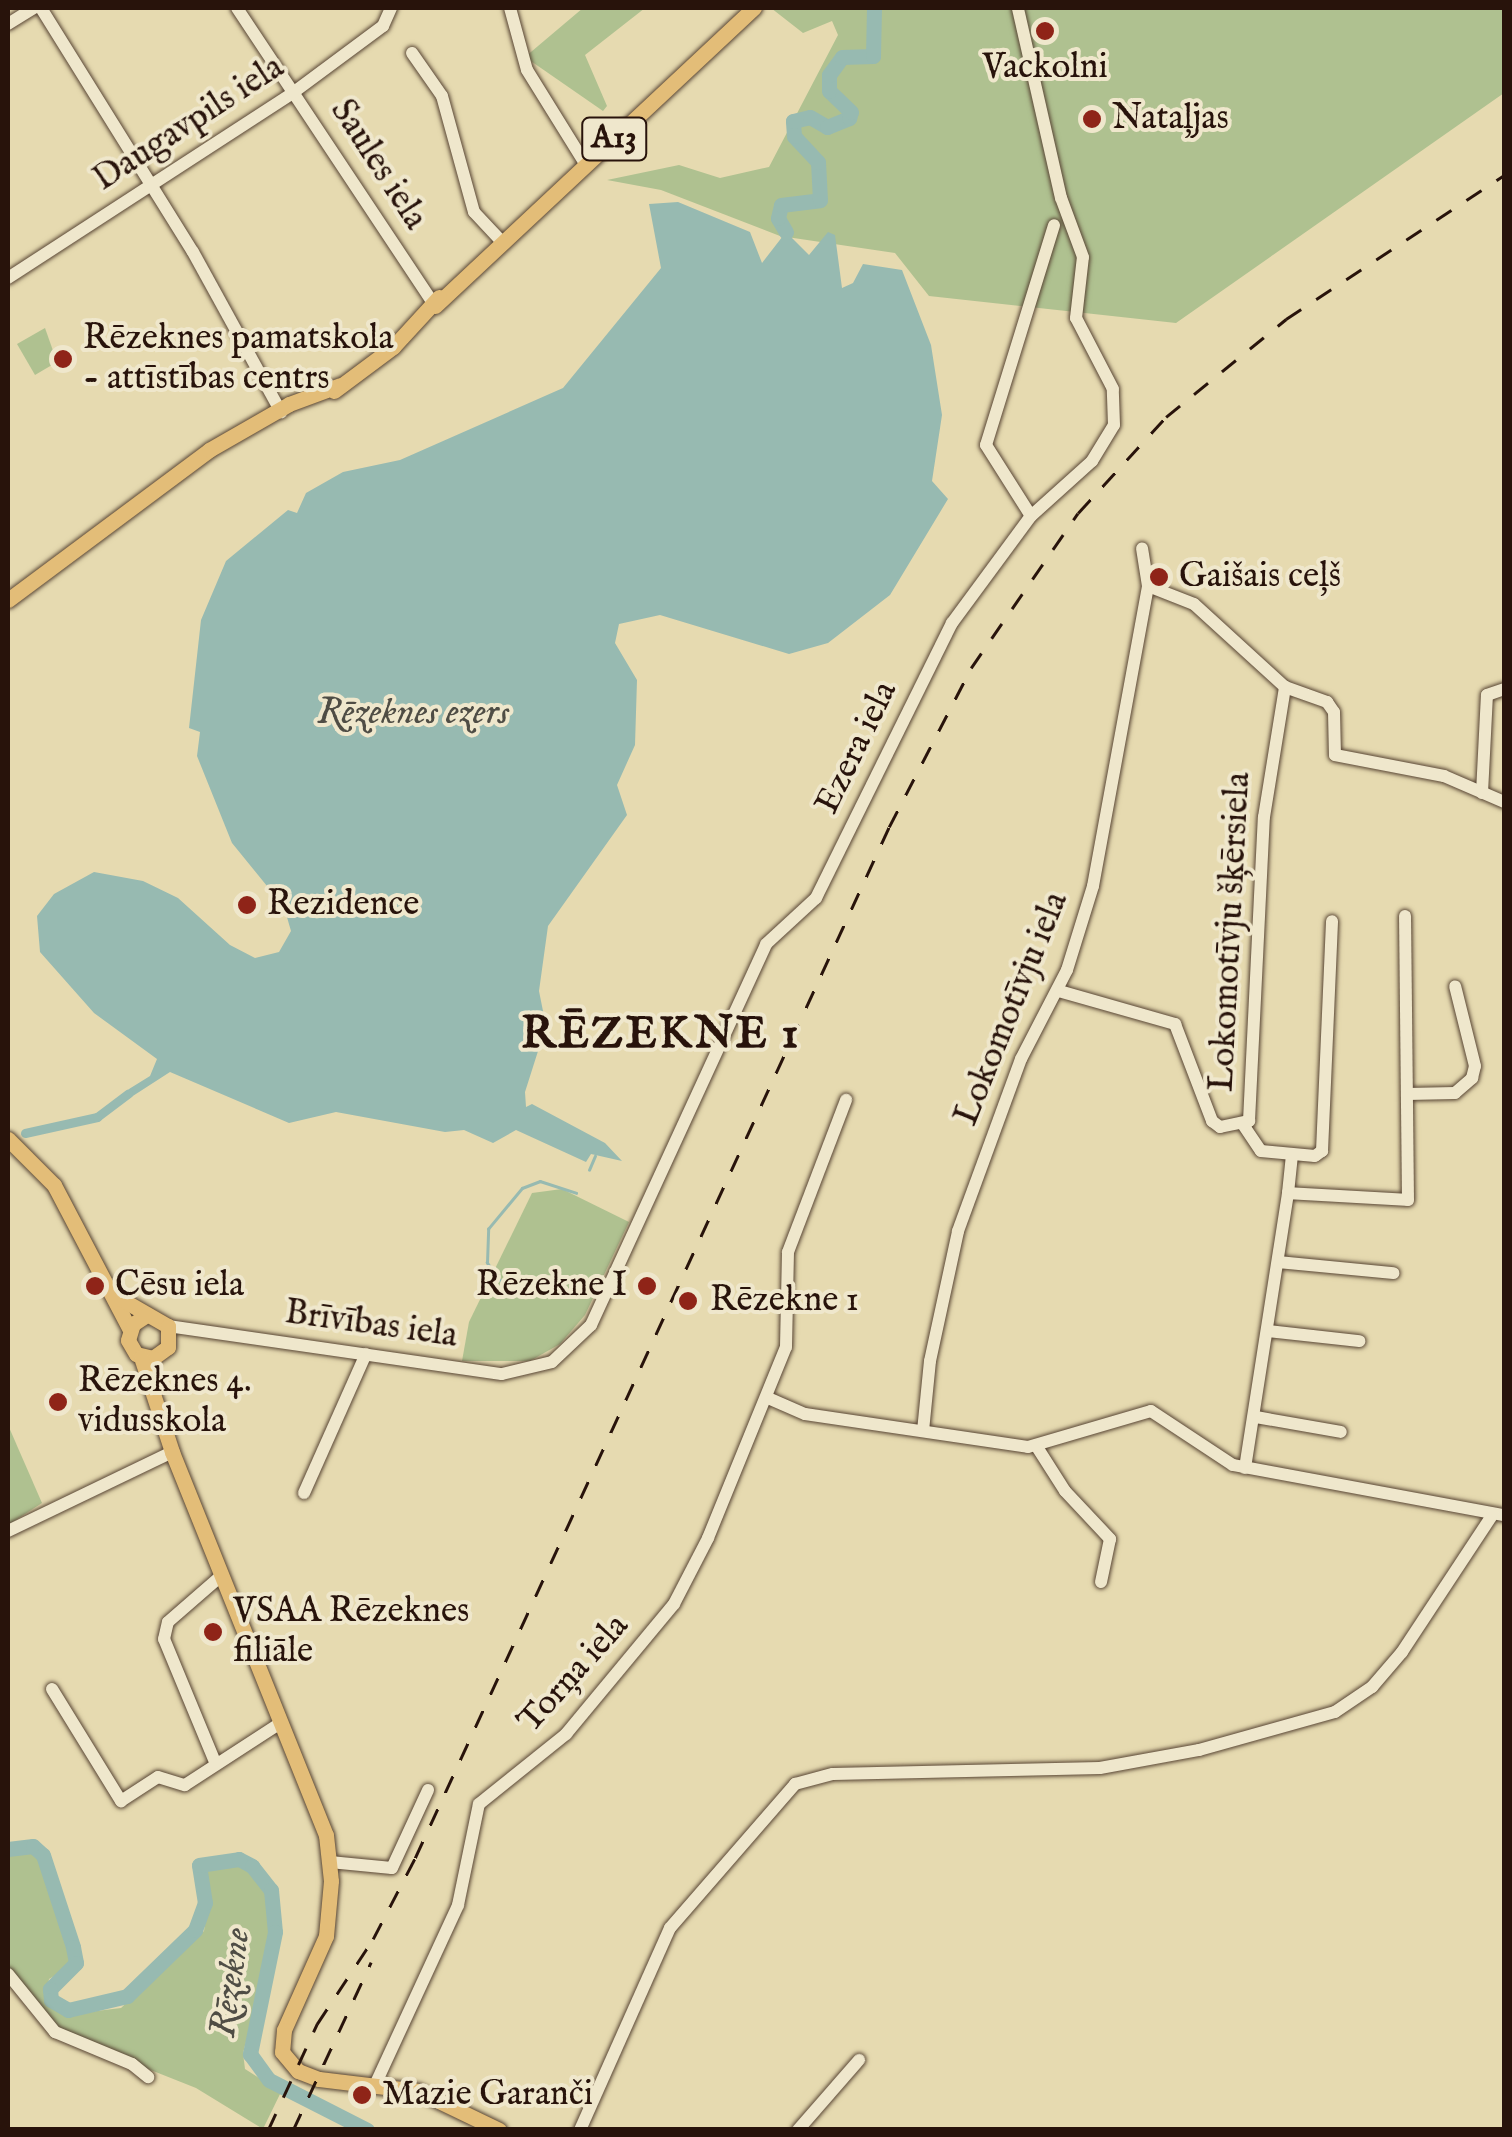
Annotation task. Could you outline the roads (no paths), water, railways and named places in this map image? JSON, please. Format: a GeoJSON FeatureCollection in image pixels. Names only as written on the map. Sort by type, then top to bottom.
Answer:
{"type":"FeatureCollection","features":[{"type":"Feature","properties":{"kind":"main road","name":"A13"},"geometry":{"type":"LineString","coordinates":[[8,600],[209,450],[340,385],[436,306],[754,8]]}},
{"type":"Feature","properties":{"kind":"main road"},"geometry":{"type":"LineString","coordinates":[[8,1139],[54,1186],[130,1330],[130,1344],[142,1357],[172,1452],[279,1724],[321,1818],[330,1862],[326,1936],[284,2030],[282,2052],[298,2071],[429,2095],[499,2130]]}},
{"type":"Feature","properties":{"kind":"main road"},"geometry":{"type":"LineString","coordinates":[[100,1279],[145,1316],[168,1326],[155,1399]]}},
{"type":"Feature","properties":{"kind":"main road"},"geometry":{"type":"LineString","coordinates":[[130,1330],[145,1316]]}},
{"type":"Feature","properties":{"kind":"main road"},"geometry":{"type":"LineString","coordinates":[[142,1357],[165,1351]]}},
{"type":"Feature","properties":{"kind":"street"},"geometry":{"type":"LineString","coordinates":[[8,24],[38,8],[151,183],[281,412]]}},
{"type":"Feature","properties":{"kind":"street","name":"Saules iela"},"geometry":{"type":"LineString","coordinates":[[237,8],[436,306]]}},
{"type":"Feature","properties":{"kind":"street","name":"Daugavpils iela"},"geometry":{"type":"LineString","coordinates":[[8,278],[294,92],[383,26],[389,8]]}},
{"type":"Feature","properties":{"kind":"street"},"geometry":{"type":"LineString","coordinates":[[510,8],[527,70],[586,164]]}},
{"type":"Feature","properties":{"kind":"street","name":"Ezera iela"},"geometry":{"type":"LineString","coordinates":[[537,1368],[566,1352],[591,1325],[766,944],[816,898],[952,623],[1031,516],[1103,448],[1115,408],[1105,369],[1082,340],[1076,318],[1082,257],[1049,142],[1018,8]]}},
{"type":"Feature","properties":{"kind":"street"},"geometry":{"type":"LineString","coordinates":[[412,54],[442,96],[474,212],[503,243]]}},
{"type":"Feature","properties":{"kind":"street"},"geometry":{"type":"LineString","coordinates":[[1031,516],[986,446],[1054,225]]}},
{"type":"Feature","properties":{"kind":"street","name":"Lokomotīvju iela"},"geometry":{"type":"LineString","coordinates":[[923,1432],[930,1361],[958,1230],[1021,1059],[1058,991],[1093,886],[1148,586],[1140,565],[1142,548]]}},
{"type":"Feature","properties":{"kind":"street"},"geometry":{"type":"LineString","coordinates":[[1148,586],[1194,604],[1285,687],[1332,707],[1332,748],[1339,757],[1444,776],[1504,802]]}},
{"type":"Feature","properties":{"kind":"street","name":"Lokomotīvju šķērsiela"},"geometry":{"type":"LineString","coordinates":[[1244,1126],[1252,1112],[1272,740],[1285,687]]}},
{"type":"Feature","properties":{"kind":"street"},"geometry":{"type":"LineString","coordinates":[[1482,793],[1487,695],[1504,689]]}},
{"type":"Feature","properties":{"kind":"street"},"geometry":{"type":"LineString","coordinates":[[1288,1193],[1408,1200],[1404,916]]}},
{"type":"Feature","properties":{"kind":"street"},"geometry":{"type":"LineString","coordinates":[[1245,1468],[1256,1417],[1292,1154],[1315,1156],[1322,1148],[1332,922]]}},
{"type":"Feature","properties":{"kind":"street"},"geometry":{"type":"LineString","coordinates":[[1406,1094],[1456,1093],[1472,1078],[1455,986]]}},
{"type":"Feature","properties":{"kind":"street","name":"Lokomotīvju šķērsiela"},"geometry":{"type":"LineString","coordinates":[[1058,991],[1175,1024],[1212,1120],[1244,1126]]}},
{"type":"Feature","properties":{"kind":"street","name":"Torņa iela"},"geometry":{"type":"LineString","coordinates":[[369,2084],[458,1905],[478,1804],[566,1734],[614,1668],[674,1604],[768,1398],[790,1327],[782,1285],[788,1252],[846,1100]]}},
{"type":"Feature","properties":{"kind":"street","name":"Lokomotīvju šķērsiela"},"geometry":{"type":"LineString","coordinates":[[1244,1126],[1256,1149],[1292,1154]]}},
{"type":"Feature","properties":{"kind":"street"},"geometry":{"type":"LineString","coordinates":[[1278,1262],[1393,1273]]}},
{"type":"Feature","properties":{"kind":"street","name":"Brīvības iela"},"geometry":{"type":"LineString","coordinates":[[168,1326],[502,1374],[537,1368]]}},
{"type":"Feature","properties":{"kind":"street"},"geometry":{"type":"LineString","coordinates":[[1268,1331],[1358,1341]]}},
{"type":"Feature","properties":{"kind":"street"},"geometry":{"type":"LineString","coordinates":[[165,1351],[196,1332]]}},
{"type":"Feature","properties":{"kind":"street"},"geometry":{"type":"LineString","coordinates":[[304,1493],[366,1354]]}},
{"type":"Feature","properties":{"kind":"street"},"geometry":{"type":"LineString","coordinates":[[580,2130],[670,1928],[795,1784],[833,1774],[1100,1768],[1199,1750],[1335,1712],[1362,1696],[1402,1652],[1499,1515],[1245,1468],[1151,1411],[1037,1448],[805,1414],[768,1398]]}},
{"type":"Feature","properties":{"kind":"street"},"geometry":{"type":"LineString","coordinates":[[1256,1417],[1341,1432]]}},
{"type":"Feature","properties":{"kind":"street"},"geometry":{"type":"LineString","coordinates":[[1037,1448],[1064,1491],[1110,1539],[1101,1582]]}},
{"type":"Feature","properties":{"kind":"street"},"geometry":{"type":"LineString","coordinates":[[8,1531],[172,1452]]}},
{"type":"Feature","properties":{"kind":"street"},"geometry":{"type":"LineString","coordinates":[[215,1762],[164,1639],[168,1622],[222,1575]]}},
{"type":"Feature","properties":{"kind":"street"},"geometry":{"type":"LineString","coordinates":[[52,1689],[121,1801],[158,1778],[182,1786],[279,1724]]}},
{"type":"Feature","properties":{"kind":"street"},"geometry":{"type":"LineString","coordinates":[[330,1862],[392,1868],[428,1790]]}},
{"type":"Feature","properties":{"kind":"street"},"geometry":{"type":"LineString","coordinates":[[8,1974],[56,2032],[132,2064],[148,2077]]}},
{"type":"Feature","properties":{"kind":"street"},"geometry":{"type":"LineString","coordinates":[[798,2130],[860,2060]]}},
{"type":"Feature","properties":{"kind":"water","name":"Rēzeknes ezers"},"geometry":{"type":"Polygon","coordinates":[[[678,202],[750,232],[762,263],[786,232],[809,255],[828,232],[835,235],[842,288],[853,283],[863,264],[902,270],[931,345],[942,415],[932,481],[948,499],[890,595],[828,643],[789,654],[660,615],[619,624],[615,643],[637,680],[635,745],[617,785],[627,815],[548,926],[539,991],[546,1026],[525,1092],[526,1107],[532,1104],[605,1143],[622,1161],[591,1154],[586,1162],[516,1130],[493,1143],[464,1130],[445,1132],[336,1112],[289,1123],[170,1072],[122,1103],[129,1089],[150,1076],[157,1059],[94,1013],[40,952],[37,916],[54,894],[94,872],[143,881],[178,898],[230,945],[255,958],[279,952],[291,931],[284,907],[232,843],[197,756],[200,732],[189,728],[201,620],[226,561],[288,510],[297,513],[306,493],[343,472],[400,460],[563,388],[661,268],[649,204],[678,202]]]}},
{"type":"Feature","properties":{"kind":"waterway"},"geometry":{"type":"LineString","coordinates":[[786,232],[778,218],[781,205],[820,200],[818,162],[794,136],[793,121],[810,117],[827,127],[849,118],[851,112],[829,91],[829,75],[842,57],[873,56],[874,8]]}},
{"type":"Feature","properties":{"kind":"waterway"},"geometry":{"type":"LineString","coordinates":[[25,1133],[97,1117],[128,1094]]}},
{"type":"Feature","properties":{"kind":"waterway"},"geometry":{"type":"LineString","coordinates":[[589,1170],[595,1156]]}},
{"type":"Feature","properties":{"kind":"waterway"},"geometry":{"type":"LineString","coordinates":[[529,1295],[499,1280],[487,1263],[488,1229],[522,1188],[540,1181],[576,1193]]}},
{"type":"Feature","properties":{"kind":"waterway","name":"Rēzekne"},"geometry":{"type":"LineString","coordinates":[[8,1849],[33,1846],[43,1855],[76,1963],[50,1989],[51,2000],[68,2010],[127,1996],[195,1930],[205,1903],[199,1865],[239,1859],[252,1866],[271,1890],[275,1932],[250,2054],[269,2080],[367,2130]]}},
{"type":"Feature","properties":{"kind":"railway"},"geometry":{"type":"LineString","coordinates":[[268,2130],[317,2024],[373,1939],[415,1858],[889,827],[971,668],[1078,513],[1166,417],[1286,319],[1504,175]]}},
{"type":"Feature","properties":{"kind":"railway"},"geometry":{"type":"LineString","coordinates":[[293,2130],[371,1962]]}},
{"type":"Feature","properties":{"kind":"place","name":"Vackolni"},"geometry":{"type":"Point","coordinates":[1045,31]}},
{"type":"Feature","properties":{"kind":"place","name":"Nataļjas"},"geometry":{"type":"Point","coordinates":[1092,119]}},
{"type":"Feature","properties":{"kind":"place","name":"Rēzeknes pamatskola - attīstības centrs"},"geometry":{"type":"Point","coordinates":[63,359]}},
{"type":"Feature","properties":{"kind":"place","name":"Gaišais ceļš"},"geometry":{"type":"Point","coordinates":[1159,577]}},
{"type":"Feature","properties":{"kind":"place","name":"Rezidence"},"geometry":{"type":"Point","coordinates":[247,905]}},
{"type":"Feature","properties":{"kind":"place","name":"Cēsu iela"},"geometry":{"type":"Point","coordinates":[95,1286]}},
{"type":"Feature","properties":{"kind":"place","name":"Rēzekne I"},"geometry":{"type":"Point","coordinates":[647,1286]}},
{"type":"Feature","properties":{"kind":"place","name":"Rēzekne 1"},"geometry":{"type":"Point","coordinates":[688,1301]}},
{"type":"Feature","properties":{"kind":"place","name":"Rēzeknes 4. vidusskola"},"geometry":{"type":"Point","coordinates":[58,1402]}},
{"type":"Feature","properties":{"kind":"place","name":"VSAA Rēzeknes filiāle"},"geometry":{"type":"Point","coordinates":[213,1632]}},
{"type":"Feature","properties":{"kind":"place","name":"Mazie Garanči"},"geometry":{"type":"Point","coordinates":[362,2095]}},
{"type":"Feature","properties":{"kind":"district","name":"RĒZEKNE 1"},"geometry":{"type":"Point","coordinates":[661,1035]}}]}
